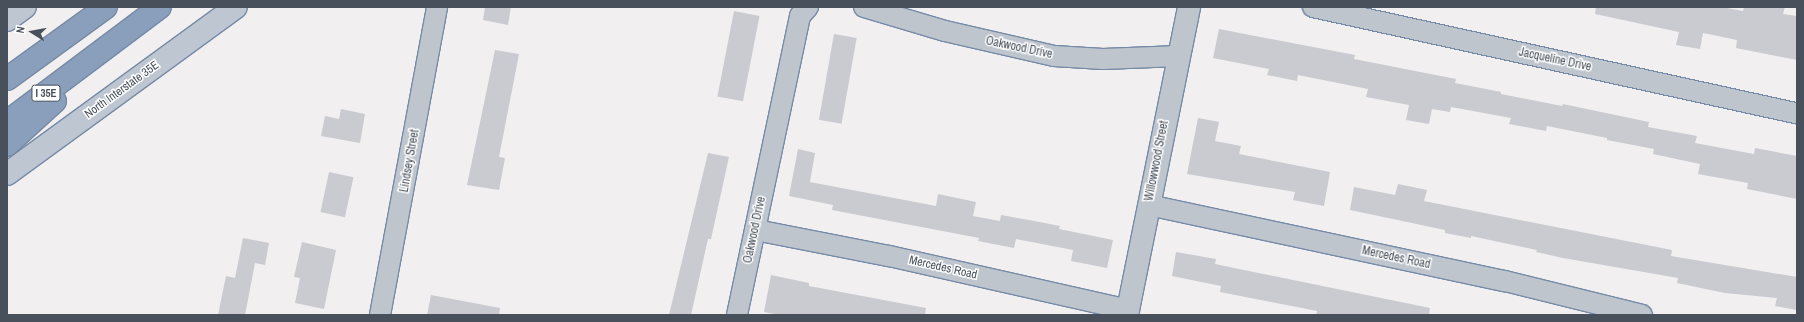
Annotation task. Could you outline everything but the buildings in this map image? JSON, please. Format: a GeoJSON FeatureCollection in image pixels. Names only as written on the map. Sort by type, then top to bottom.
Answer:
{"type":"FeatureCollection","features":[{"type":"Feature","properties":{"kind":"highway"},"geometry":{"type":"LineString","coordinates":[[7,79],[106,7]]}},
{"type":"Feature","properties":{"kind":"highway","name":"I 35E"},"geometry":{"type":"LineString","coordinates":[[7,122],[160,7]]}},
{"type":"Feature","properties":{"kind":"highway"},"geometry":{"type":"LineString","coordinates":[[7,145],[49,108],[85,64]]}},
{"type":"Feature","properties":{"kind":"main road"},"geometry":{"type":"LineString","coordinates":[[7,20],[25,7]]}},
{"type":"Feature","properties":{"kind":"main road","name":"North Interstate 35E"},"geometry":{"type":"LineString","coordinates":[[7,174],[236,7]]}},
{"type":"Feature","properties":{"kind":"street","name":"Lindsey Street"},"geometry":{"type":"LineString","coordinates":[[380,315],[437,7]]}},
{"type":"Feature","properties":{"kind":"street","name":"Oakwood Drive"},"geometry":{"type":"LineString","coordinates":[[737,315],[800,16],[808,7]]}},
{"type":"Feature","properties":{"kind":"street","name":"Oakwood Drive"},"geometry":{"type":"LineString","coordinates":[[864,7],[945,31],[1054,56],[1103,59],[1179,56]]}},
{"type":"Feature","properties":{"kind":"street","name":"Willowwood Street"},"geometry":{"type":"LineString","coordinates":[[1128,312],[1189,7]]}},
{"type":"Feature","properties":{"kind":"street","name":"Jacqueline Drive"},"geometry":{"type":"LineString","coordinates":[[1313,7],[1797,113]]}},
{"type":"Feature","properties":{"kind":"street","name":"Mercedes Road"},"geometry":{"type":"LineString","coordinates":[[1149,205],[1504,281],[1642,315]]}},
{"type":"Feature","properties":{"kind":"street","name":"Mercedes Road"},"geometry":{"type":"LineString","coordinates":[[756,230],[889,256],[1128,312]]}}]}
